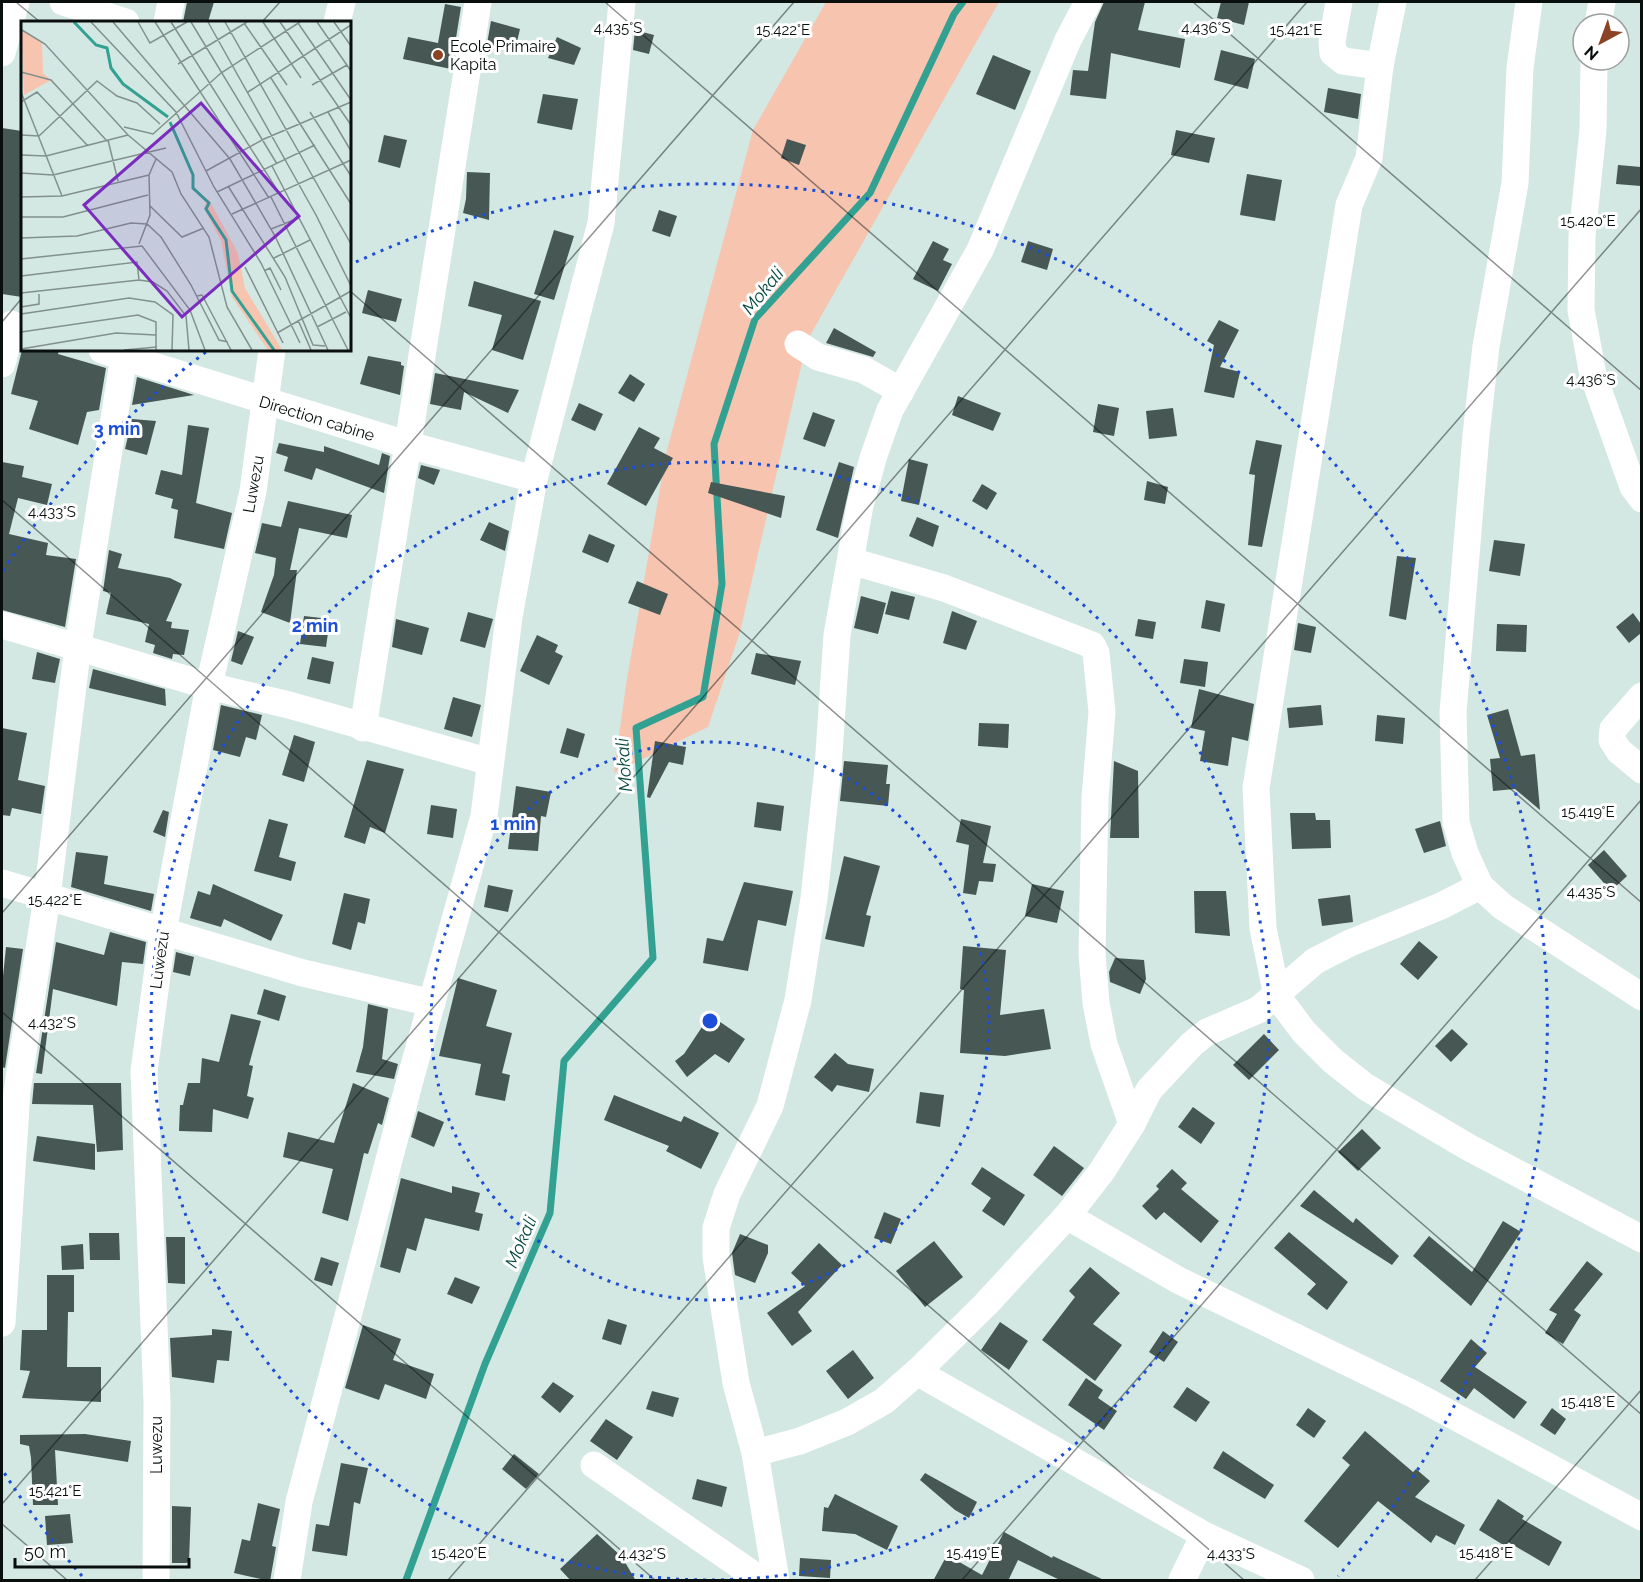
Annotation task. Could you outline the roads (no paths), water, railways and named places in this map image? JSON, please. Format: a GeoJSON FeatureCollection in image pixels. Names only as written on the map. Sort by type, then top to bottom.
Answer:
{"type":"FeatureCollection","features":[{"type":"Feature","properties":{"kind":"street"},"geometry":{"type":"LineString","coordinates":[[2,53],[16,2]]}},
{"type":"Feature","properties":{"kind":"street"},"geometry":{"type":"LineString","coordinates":[[63,2],[123,21]]}},
{"type":"Feature","properties":{"kind":"street"},"geometry":{"type":"LineString","coordinates":[[167,21],[171,2]]}},
{"type":"Feature","properties":{"kind":"street"},"geometry":{"type":"LineString","coordinates":[[337,21],[342,2]]}},
{"type":"Feature","properties":{"kind":"street"},"geometry":{"type":"LineString","coordinates":[[363,728],[478,2]]}},
{"type":"Feature","properties":{"kind":"street"},"geometry":{"type":"LineString","coordinates":[[287,1581],[299,1502],[432,1003],[481,829],[508,617],[534,479],[601,224],[622,2]]}},
{"type":"Feature","properties":{"kind":"street"},"geometry":{"type":"LineString","coordinates":[[776,1581],[755,1453],[736,1383],[716,1257],[716,1228],[727,1194],[770,1106],[798,1000],[809,941],[828,768],[837,634],[860,505],[874,455],[890,410],[980,250],[1068,40],[1088,2]]}},
{"type":"Feature","properties":{"kind":"street"},"geometry":{"type":"LineString","coordinates":[[1339,2],[1332,42],[1333,53],[1343,61],[1380,66]]}},
{"type":"Feature","properties":{"kind":"street"},"geometry":{"type":"LineString","coordinates":[[1393,2],[1380,66],[1369,158],[1349,206],[1256,788],[1263,928],[1277,996],[1319,1046],[1366,1087],[1468,1147],[1641,1239]]}},
{"type":"Feature","properties":{"kind":"street"},"geometry":{"type":"LineString","coordinates":[[1529,2],[1520,68],[1515,183],[1486,346],[1476,435],[1453,712],[1456,822],[1465,853],[1480,886],[1503,908],[1641,997]]}},
{"type":"Feature","properties":{"kind":"street"},"geometry":{"type":"LineString","coordinates":[[1594,72],[1593,130],[1582,236],[1581,310],[1593,375],[1629,478],[1641,500]]}},
{"type":"Feature","properties":{"kind":"street"},"geometry":{"type":"LineString","coordinates":[[2,364],[12,324]]}},
{"type":"Feature","properties":{"kind":"street"},"geometry":{"type":"LineString","coordinates":[[798,344],[818,357],[864,370],[901,391]]}},
{"type":"Feature","properties":{"kind":"street","name":"Luwezu"},"geometry":{"type":"LineString","coordinates":[[156,1581],[157,1402],[142,1092],[163,932],[208,686],[247,522],[272,351]]}},
{"type":"Feature","properties":{"kind":"street"},"geometry":{"type":"LineString","coordinates":[[2,1323],[17,1091],[46,897],[113,353]]}},
{"type":"Feature","properties":{"kind":"street","name":"Direction cabine"},"geometry":{"type":"LineString","coordinates":[[113,353],[409,446],[534,479]]}},
{"type":"Feature","properties":{"kind":"street"},"geometry":{"type":"LineString","coordinates":[[851,561],[944,588],[1092,645],[1096,653],[1102,712],[1095,798],[1092,954],[1096,1003],[1104,1044],[1132,1124]]}},
{"type":"Feature","properties":{"kind":"street"},"geometry":{"type":"LineString","coordinates":[[2,625],[78,645],[208,686],[289,705],[363,728],[490,762]]}},
{"type":"Feature","properties":{"kind":"street"},"geometry":{"type":"LineString","coordinates":[[1641,696],[1613,729],[1611,740],[1619,751],[1641,770]]}},
{"type":"Feature","properties":{"kind":"street"},"geometry":{"type":"LineString","coordinates":[[2,883],[352,986],[432,1003]]}},
{"type":"Feature","properties":{"kind":"street"},"geometry":{"type":"LineString","coordinates":[[755,1453],[800,1441],[847,1422],[884,1401],[917,1372],[986,1304],[1067,1216],[1102,1170],[1132,1124],[1149,1090],[1192,1044],[1207,1032],[1258,1010],[1315,961],[1350,943],[1441,906],[1480,886]]}},
{"type":"Feature","properties":{"kind":"street"},"geometry":{"type":"LineString","coordinates":[[1067,1216],[1178,1280],[1413,1394],[1641,1517]]}},
{"type":"Feature","properties":{"kind":"street"},"geometry":{"type":"LineString","coordinates":[[917,1372],[1204,1534],[1302,1581]]}},
{"type":"Feature","properties":{"kind":"street"},"geometry":{"type":"LineString","coordinates":[[594,1465],[761,1581]]}},
{"type":"Feature","properties":{"kind":"street"},"geometry":{"type":"LineString","coordinates":[[1182,1581],[1204,1534]]}},
{"type":"Feature","properties":{"kind":"waterway","name":"Mokali"},"geometry":{"type":"LineString","coordinates":[[406,1580],[485,1364],[550,1213],[564,1061],[653,958],[636,728],[703,697],[722,584],[714,444],[755,319],[870,193],[954,14],[963,2]]}},
{"type":"Feature","properties":{"kind":"place","name":"Ecole Primaire Kapita"},"geometry":{"type":"Point","coordinates":[438,55]}}]}
